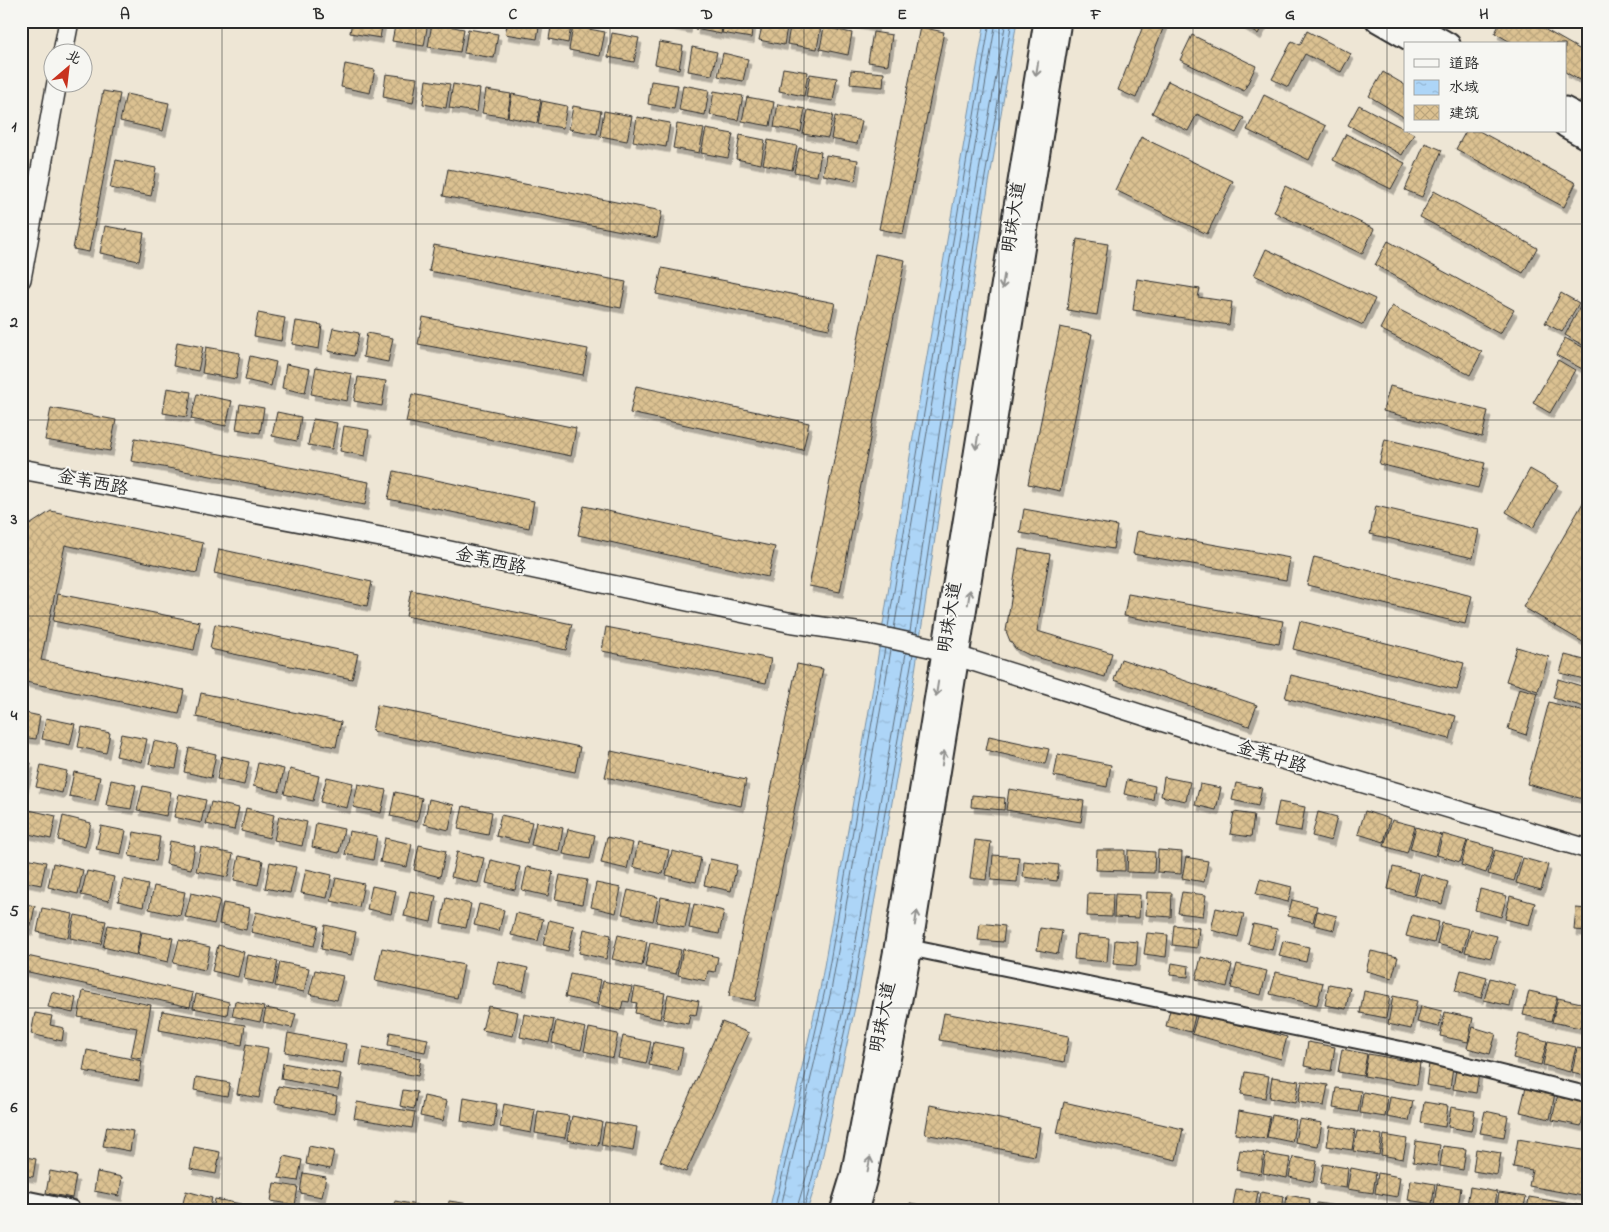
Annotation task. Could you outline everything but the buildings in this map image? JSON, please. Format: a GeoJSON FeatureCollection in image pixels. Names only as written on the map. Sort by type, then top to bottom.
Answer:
{"type":"FeatureCollection","features":[{"type":"Feature","properties":{"kind":"main road","name":"明珠大道"},"geometry":{"type":"LineString","coordinates":[[841,1211],[852,1175],[895,949],[1045,21]]}},
{"type":"Feature","properties":{"kind":"main road","name":"明珠大道"},"geometry":{"type":"LineString","coordinates":[[857,1211],[868,1169],[912,948],[944,651],[1060,21]]}},
{"type":"Feature","properties":{"kind":"main road"},"geometry":{"type":"LineString","coordinates":[[1376,21],[1413,42]]}},
{"type":"Feature","properties":{"kind":"main road"},"geometry":{"type":"LineString","coordinates":[[1409,21],[1446,42]]}},
{"type":"Feature","properties":{"kind":"main road"},"geometry":{"type":"LineString","coordinates":[[1566,109],[1588,120]]}},
{"type":"Feature","properties":{"kind":"main road"},"geometry":{"type":"LineString","coordinates":[[1566,127],[1588,139]]}},
{"type":"Feature","properties":{"kind":"main road"},"geometry":{"type":"LineString","coordinates":[[21,1200],[70,1211]]}},
{"type":"Feature","properties":{"kind":"street"},"geometry":{"type":"LineString","coordinates":[[65,42],[68,21]]}},
{"type":"Feature","properties":{"kind":"street"},"geometry":{"type":"LineString","coordinates":[[21,279],[55,92]]}},
{"type":"Feature","properties":{"kind":"street","name":"金苇西路"},"geometry":{"type":"LineString","coordinates":[[21,468],[407,542],[788,622],[869,634],[944,651]]}},
{"type":"Feature","properties":{"kind":"street","name":"金苇中路"},"geometry":{"type":"LineString","coordinates":[[944,651],[1252,750],[1588,849]]}},
{"type":"Feature","properties":{"kind":"street"},"geometry":{"type":"LineString","coordinates":[[912,948],[1418,1053],[1588,1095]]}},
{"type":"Feature","properties":{"kind":"water"},"geometry":{"type":"Polygon","coordinates":[[[985,21],[1017,21],[984,212],[914,678],[859,989],[818,1177],[807,1211],[769,1211],[820,989],[871,699],[915,425],[985,21]]]}}]}
